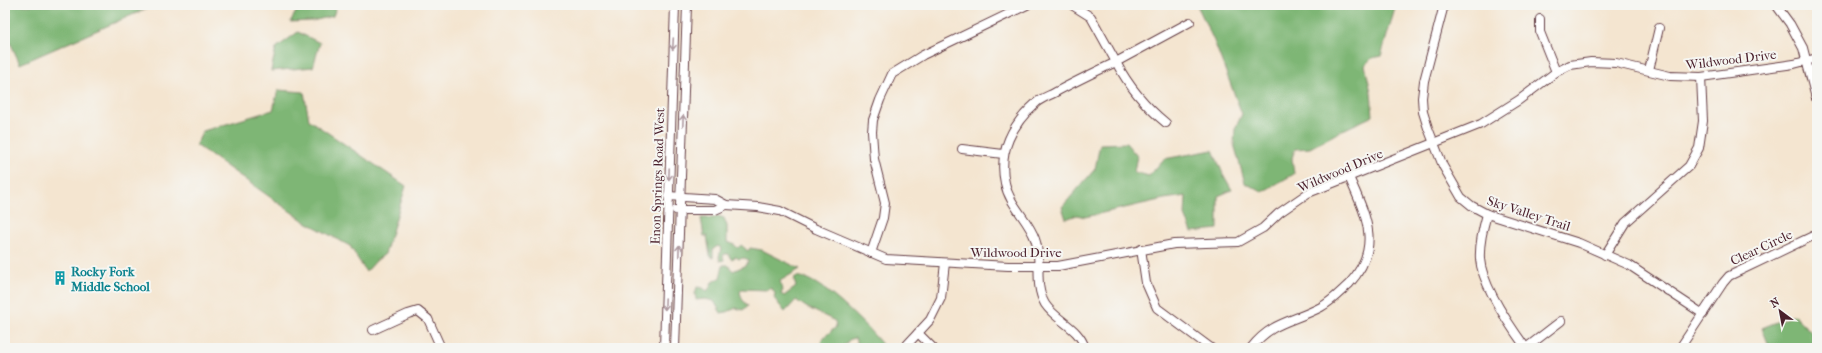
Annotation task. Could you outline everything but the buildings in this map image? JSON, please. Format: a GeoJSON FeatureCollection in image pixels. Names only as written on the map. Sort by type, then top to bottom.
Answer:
{"type":"FeatureCollection","features":[{"type":"Feature","properties":{"kind":"street","name":"Enon Springs Road West"},"geometry":{"type":"LineString","coordinates":[[664,348],[675,5]]}},
{"type":"Feature","properties":{"kind":"street"},"geometry":{"type":"LineString","coordinates":[[675,348],[687,5]]}},
{"type":"Feature","properties":{"kind":"street"},"geometry":{"type":"LineString","coordinates":[[871,253],[883,218],[885,202],[874,159],[872,132],[873,120],[881,97],[892,74],[923,55],[1027,5]]}},
{"type":"Feature","properties":{"kind":"street"},"geometry":{"type":"LineString","coordinates":[[1072,5],[1091,17],[1127,82],[1149,109],[1166,123]]}},
{"type":"Feature","properties":{"kind":"street","name":"Sky Valley Trail"},"geometry":{"type":"LineString","coordinates":[[1444,5],[1424,81],[1422,98],[1423,112],[1446,172],[1461,196],[1472,206],[1487,214],[1521,223],[1579,243],[1629,265],[1703,314]]}},
{"type":"Feature","properties":{"kind":"street"},"geometry":{"type":"LineString","coordinates":[[1776,5],[1790,24],[1803,48],[1817,102]]}},
{"type":"Feature","properties":{"kind":"street"},"geometry":{"type":"LineString","coordinates":[[1540,19],[1540,32],[1556,72]]}},
{"type":"Feature","properties":{"kind":"street"},"geometry":{"type":"LineString","coordinates":[[1084,348],[1078,335],[1057,318],[1045,304],[1040,294],[1038,283],[1038,253],[1035,239],[1014,206],[1005,184],[1003,154],[1018,123],[1036,102],[1116,62],[1190,22]]}},
{"type":"Feature","properties":{"kind":"street"},"geometry":{"type":"LineString","coordinates":[[1648,70],[1659,28]]}},
{"type":"Feature","properties":{"kind":"street","name":"Wildwood Drive"},"geometry":{"type":"LineString","coordinates":[[668,196],[715,199],[726,205],[758,207],[780,211],[871,253],[891,260],[1058,266],[1141,249],[1176,244],[1214,244],[1238,242],[1263,228],[1279,213],[1308,193],[1481,124],[1519,100],[1556,72],[1570,65],[1591,62],[1616,63],[1670,76],[1701,77],[1807,61],[1817,58]]}},
{"type":"Feature","properties":{"kind":"street"},"geometry":{"type":"LineString","coordinates":[[1606,255],[1626,223],[1689,166],[1700,148],[1703,120],[1701,77]]}},
{"type":"Feature","properties":{"kind":"street"},"geometry":{"type":"LineString","coordinates":[[962,149],[1003,154]]}},
{"type":"Feature","properties":{"kind":"street"},"geometry":{"type":"LineString","coordinates":[[1251,348],[1265,332],[1275,326],[1321,307],[1336,297],[1353,279],[1366,260],[1369,241],[1367,226],[1363,210],[1349,177]]}},
{"type":"Feature","properties":{"kind":"street","name":"Wildwood Drive"},"geometry":{"type":"LineString","coordinates":[[668,210],[715,210],[726,205]]}},
{"type":"Feature","properties":{"kind":"street"},"geometry":{"type":"LineString","coordinates":[[1487,214],[1481,239],[1480,259],[1482,273],[1487,286],[1526,348],[1561,321]]}},
{"type":"Feature","properties":{"kind":"street","name":"Clear Circle"},"geometry":{"type":"LineString","coordinates":[[1680,348],[1729,276],[1817,234]]}},
{"type":"Feature","properties":{"kind":"street"},"geometry":{"type":"LineString","coordinates":[[1141,249],[1146,283],[1157,308],[1212,348]]}},
{"type":"Feature","properties":{"kind":"street"},"geometry":{"type":"LineString","coordinates":[[904,348],[930,320],[941,298],[945,263]]}},
{"type":"Feature","properties":{"kind":"street"},"geometry":{"type":"LineString","coordinates":[[374,330],[408,314],[418,311],[428,319],[441,348]]}},
{"type":"Feature","properties":{"kind":"street"},"geometry":{"type":"LineString","coordinates":[[918,333],[933,348]]}},
{"type":"Feature","properties":{"kind":"green space"},"geometry":{"type":"Polygon","coordinates":[[[5,5],[155,5],[20,64],[5,31],[5,5]]]}},
{"type":"Feature","properties":{"kind":"green space"},"geometry":{"type":"Polygon","coordinates":[[[300,5],[337,5],[333,16],[312,21],[290,22],[300,5]]]}},
{"type":"Feature","properties":{"kind":"green space"},"geometry":{"type":"Polygon","coordinates":[[[1197,5],[1396,5],[1381,56],[1372,58],[1365,65],[1371,92],[1373,116],[1310,148],[1295,149],[1292,158],[1294,174],[1262,192],[1245,183],[1234,144],[1235,129],[1242,114],[1214,41],[1197,5]]]}},
{"type":"Feature","properties":{"kind":"green space"},"geometry":{"type":"Polygon","coordinates":[[[298,32],[320,43],[313,67],[271,71],[276,48],[298,32]]]}},
{"type":"Feature","properties":{"kind":"green space"},"geometry":{"type":"Polygon","coordinates":[[[278,90],[304,92],[309,120],[406,186],[385,254],[366,272],[350,246],[304,221],[196,145],[203,131],[273,110],[278,90]]]}},
{"type":"Feature","properties":{"kind":"green space"},"geometry":{"type":"Polygon","coordinates":[[[1126,143],[1137,156],[1134,172],[1149,176],[1164,159],[1213,150],[1223,174],[1232,190],[1218,196],[1218,229],[1192,232],[1185,215],[1186,196],[1164,199],[1085,217],[1077,215],[1066,219],[1062,207],[1095,169],[1100,144],[1126,143]]]}},
{"type":"Feature","properties":{"kind":"green space"},"geometry":{"type":"Polygon","coordinates":[[[718,216],[724,218],[727,226],[727,242],[738,248],[741,245],[748,251],[750,248],[762,250],[800,269],[780,281],[783,290],[781,294],[784,296],[796,287],[794,280],[795,277],[804,278],[816,283],[857,317],[885,348],[858,348],[855,338],[850,339],[842,348],[820,348],[822,339],[836,327],[835,321],[806,307],[796,300],[785,312],[774,298],[775,293],[771,288],[766,290],[742,289],[740,292],[742,299],[748,306],[743,310],[736,308],[721,313],[714,301],[705,299],[696,300],[695,294],[697,287],[703,288],[707,291],[712,282],[720,278],[723,265],[728,265],[733,271],[746,265],[749,260],[744,258],[739,259],[736,257],[731,259],[728,254],[724,254],[724,260],[720,261],[719,257],[721,248],[718,246],[713,249],[713,258],[710,256],[707,236],[704,236],[701,218],[714,218],[718,216]]]}},
{"type":"Feature","properties":{"kind":"green space"},"geometry":{"type":"Polygon","coordinates":[[[1794,315],[1813,334],[1813,345],[1810,348],[1770,348],[1762,328],[1794,315]]]}},
{"type":"Feature","properties":{"kind":"place","name":"Rocky Fork Middle School"},"geometry":{"type":"Point","coordinates":[60,278]}}]}
